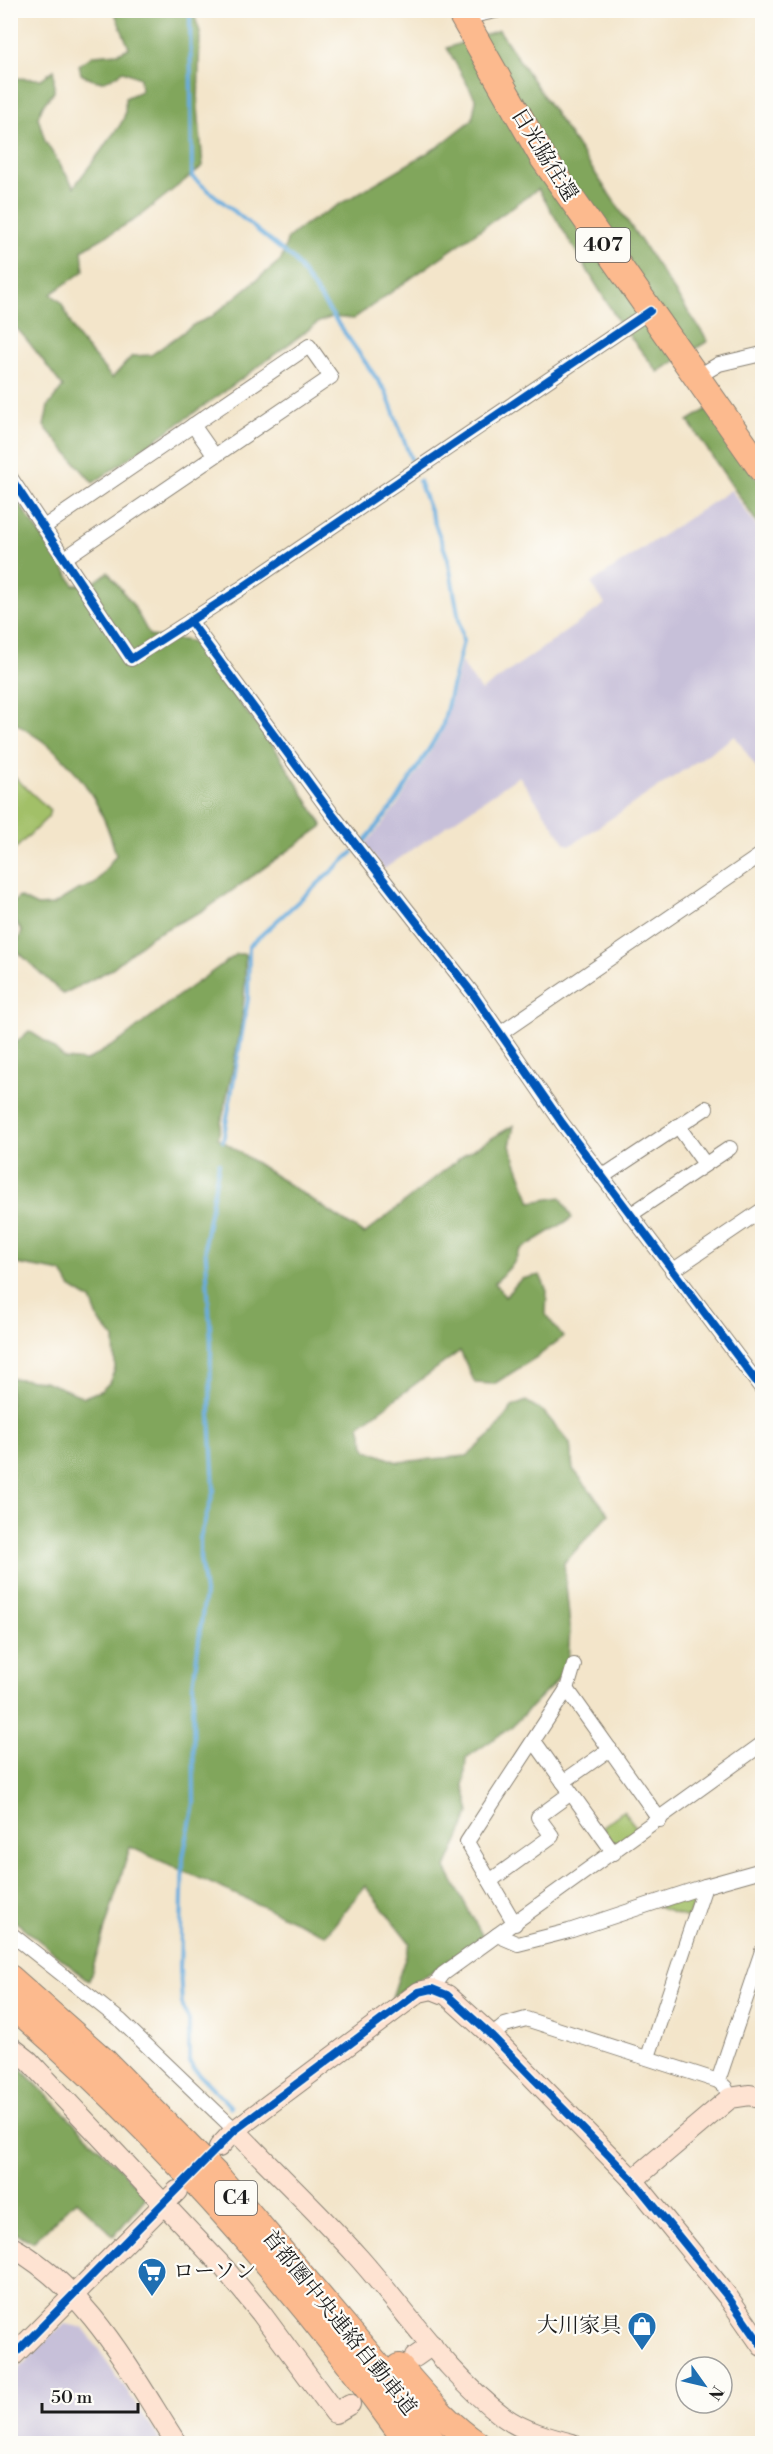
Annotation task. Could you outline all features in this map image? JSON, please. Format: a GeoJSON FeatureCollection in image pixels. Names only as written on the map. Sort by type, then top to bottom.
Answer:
{"type":"FeatureCollection","features":[{"type":"Feature","properties":{"kind":"highway","name":"日光脇往還"},"geometry":{"type":"LineString","coordinates":[[461,14],[543,158],[762,470]]}},
{"type":"Feature","properties":{"kind":"highway","name":"首都圏中央連絡自動車道"},"geometry":{"type":"LineString","coordinates":[[10,1978],[105,2062],[217,2176],[380,2368],[434,2444]]}},
{"type":"Feature","properties":{"kind":"highway","name":"首都圏中央連絡自動車道"},"geometry":{"type":"LineString","coordinates":[[10,2003],[96,2080],[170,2152],[268,2262],[359,2374],[409,2444]]}},
{"type":"Feature","properties":{"kind":"highway"},"geometry":{"type":"LineString","coordinates":[[217,2176],[352,2313],[434,2408],[458,2431],[477,2444]]}},
{"type":"Feature","properties":{"kind":"street"},"geometry":{"type":"LineString","coordinates":[[461,14],[500,10]]}},
{"type":"Feature","properties":{"kind":"street"},"geometry":{"type":"LineString","coordinates":[[10,477],[131,659],[650,311]]}},
{"type":"Feature","properties":{"kind":"street"},"geometry":{"type":"LineString","coordinates":[[44,527],[309,346],[330,377],[65,558]]}},
{"type":"Feature","properties":{"kind":"street"},"geometry":{"type":"LineString","coordinates":[[697,377],[719,364],[762,354]]}},
{"type":"Feature","properties":{"kind":"street"},"geometry":{"type":"LineString","coordinates":[[193,425],[214,455]]}},
{"type":"Feature","properties":{"kind":"street"},"geometry":{"type":"LineString","coordinates":[[190,621],[332,814],[501,1033],[602,1177],[762,1389]]}},
{"type":"Feature","properties":{"kind":"street"},"geometry":{"type":"LineString","coordinates":[[501,1033],[762,854]]}},
{"type":"Feature","properties":{"kind":"street"},"geometry":{"type":"LineString","coordinates":[[602,1177],[706,1108]]}},
{"type":"Feature","properties":{"kind":"street"},"geometry":{"type":"LineString","coordinates":[[678,1126],[705,1164]]}},
{"type":"Feature","properties":{"kind":"street"},"geometry":{"type":"LineString","coordinates":[[630,1215],[730,1148]]}},
{"type":"Feature","properties":{"kind":"street"},"geometry":{"type":"LineString","coordinates":[[672,1271],[762,1210]]}},
{"type":"Feature","properties":{"kind":"street"},"geometry":{"type":"LineString","coordinates":[[514,1924],[467,1842],[567,1689],[574,1665]]}},
{"type":"Feature","properties":{"kind":"street"},"geometry":{"type":"LineString","coordinates":[[567,1689],[660,1820]]}},
{"type":"Feature","properties":{"kind":"street"},"geometry":{"type":"LineString","coordinates":[[534,1741],[614,1853]]}},
{"type":"Feature","properties":{"kind":"street"},"geometry":{"type":"LineString","coordinates":[[432,1989],[443,1974],[660,1820],[762,1744]]}},
{"type":"Feature","properties":{"kind":"street"},"geometry":{"type":"LineString","coordinates":[[490,1881],[552,1836],[538,1817],[567,1787],[610,1749]]}},
{"type":"Feature","properties":{"kind":"street"},"geometry":{"type":"LineString","coordinates":[[497,1935],[518,1944],[569,1931],[705,1886],[762,1870]]}},
{"type":"Feature","properties":{"kind":"street"},"geometry":{"type":"LineString","coordinates":[[648,2057],[705,1886]]}},
{"type":"Feature","properties":{"kind":"street"},"geometry":{"type":"LineString","coordinates":[[10,1933],[122,2021],[235,2130],[358,2257],[472,2389],[505,2418],[530,2430],[572,2444]]}},
{"type":"Feature","properties":{"kind":"street"},"geometry":{"type":"LineString","coordinates":[[718,2081],[762,1951]]}},
{"type":"Feature","properties":{"kind":"street"},"geometry":{"type":"LineString","coordinates":[[219,2147],[235,2130],[419,1992],[432,1989],[447,1995],[492,2036],[633,2180],[728,2296],[762,2346]]}},
{"type":"Feature","properties":{"kind":"street"},"geometry":{"type":"LineString","coordinates":[[492,2036],[506,2025],[526,2019],[718,2081],[725,2087],[729,2098]]}},
{"type":"Feature","properties":{"kind":"street"},"geometry":{"type":"LineString","coordinates":[[10,2046],[29,2061],[171,2197],[261,2313],[335,2414],[350,2404]]}},
{"type":"Feature","properties":{"kind":"street"},"geometry":{"type":"LineString","coordinates":[[633,2180],[729,2098],[750,2095],[762,2099]]}},
{"type":"Feature","properties":{"kind":"street"},"geometry":{"type":"LineString","coordinates":[[10,2359],[171,2197]]}},
{"type":"Feature","properties":{"kind":"street"},"geometry":{"type":"LineString","coordinates":[[10,2246],[40,2266],[73,2295],[104,2333],[177,2444]]}},
{"type":"Feature","properties":{"kind":"street"},"geometry":{"type":"LineString","coordinates":[[416,2357],[432,2345]]}},
{"type":"Feature","properties":{"kind":"shaded area"},"geometry":{"type":"Polygon","coordinates":[[[731,490],[762,534],[762,776],[735,736],[571,845],[566,844],[519,776],[384,869],[365,845],[397,806],[443,731],[461,662],[481,691],[605,604],[591,583],[731,490]]]}},
{"type":"Feature","properties":{"kind":"shaded area"},"geometry":{"type":"Polygon","coordinates":[[[66,2324],[84,2328],[162,2443],[11,2443],[11,2377],[52,2334],[66,2324]]]}},
{"type":"Feature","properties":{"kind":"green space"},"geometry":{"type":"Polygon","coordinates":[[[114,11],[193,11],[200,32],[198,107],[203,166],[136,219],[82,250],[84,271],[51,294],[61,302],[76,335],[112,378],[132,356],[151,355],[195,324],[211,317],[281,260],[288,238],[304,225],[439,146],[472,120],[476,100],[447,48],[499,30],[708,341],[658,372],[620,324],[538,189],[353,319],[332,317],[319,322],[93,483],[44,426],[48,406],[63,387],[29,342],[11,324],[10,78],[41,79],[54,70],[54,92],[43,105],[38,117],[45,141],[74,187],[120,125],[125,115],[125,98],[141,91],[140,78],[123,71],[102,81],[93,80],[81,74],[79,65],[94,55],[118,53],[129,48],[114,11]]]}},
{"type":"Feature","properties":{"kind":"green space"},"geometry":{"type":"Polygon","coordinates":[[[707,409],[762,486],[762,530],[688,421],[707,409]]]}},
{"type":"Feature","properties":{"kind":"green space"},"geometry":{"type":"Polygon","coordinates":[[[10,489],[74,585],[92,584],[108,572],[133,605],[150,636],[191,641],[275,748],[323,826],[206,909],[152,936],[110,970],[63,994],[14,948],[22,932],[11,914],[11,905],[19,897],[37,906],[53,905],[76,891],[95,884],[116,855],[100,810],[85,784],[65,760],[48,745],[11,719],[10,489]]]}},
{"type":"Feature","properties":{"kind":"green space"},"geometry":{"type":"Polygon","coordinates":[[[11,774],[50,810],[48,817],[11,853],[11,774]]]}},
{"type":"Feature","properties":{"kind":"green space"},"geometry":{"type":"Polygon","coordinates":[[[237,954],[245,954],[244,1000],[218,1138],[364,1234],[465,1154],[514,1125],[510,1146],[531,1202],[561,1197],[572,1218],[520,1250],[513,1264],[495,1283],[505,1297],[521,1279],[540,1275],[547,1291],[546,1315],[563,1337],[537,1357],[494,1384],[475,1383],[460,1351],[360,1425],[366,1450],[398,1462],[467,1456],[493,1433],[512,1407],[526,1401],[544,1412],[570,1443],[573,1469],[609,1514],[564,1563],[570,1627],[568,1664],[555,1683],[510,1728],[466,1758],[464,1786],[470,1813],[446,1868],[484,1939],[392,1997],[410,1943],[365,1886],[326,1935],[130,1847],[89,1981],[11,1918],[10,1378],[44,1381],[84,1397],[102,1390],[109,1383],[115,1369],[114,1338],[99,1321],[91,1300],[70,1287],[62,1272],[11,1263],[11,1047],[29,1031],[48,1043],[65,1059],[86,1061],[120,1041],[237,954]]]}},
{"type":"Feature","properties":{"kind":"green space"},"geometry":{"type":"Polygon","coordinates":[[[623,1811],[638,1829],[620,1842],[613,1843],[602,1827],[623,1811]]]}},
{"type":"Feature","properties":{"kind":"green space"},"geometry":{"type":"Polygon","coordinates":[[[697,1893],[688,1918],[657,1907],[697,1893]]]}},
{"type":"Feature","properties":{"kind":"green space"},"geometry":{"type":"Polygon","coordinates":[[[15,2063],[147,2196],[114,2236],[76,2200],[33,2242],[11,2231],[10,2066],[15,2063]]]}},
{"type":"Feature","properties":{"kind":"waterway"},"geometry":{"type":"LineString","coordinates":[[190,10],[192,177],[294,260],[386,392],[411,459]]}},
{"type":"Feature","properties":{"kind":"waterway"},"geometry":{"type":"LineString","coordinates":[[363,843],[396,802],[442,728],[463,641],[448,559],[419,481]]}},
{"type":"Feature","properties":{"kind":"waterway"},"geometry":{"type":"LineString","coordinates":[[223,1141],[248,999],[249,946],[353,852]]}},
{"type":"Feature","properties":{"kind":"waterway"},"geometry":{"type":"LineString","coordinates":[[219,1163],[205,1240],[211,1344],[210,1414],[214,1490],[200,1538],[200,1558],[205,1593],[193,1686],[194,1804],[183,1857],[180,1969],[182,2005],[189,2020],[189,2061],[231,2107]]}},
{"type":"Feature","properties":{"kind":"cycle path"},"geometry":{"type":"LineString","coordinates":[[10,477],[131,659],[240,589],[650,311]]}},
{"type":"Feature","properties":{"kind":"cycle path"},"geometry":{"type":"LineString","coordinates":[[190,621],[332,814],[473,994],[562,1123],[762,1389]]}},
{"type":"Feature","properties":{"kind":"cycle path"},"geometry":{"type":"LineString","coordinates":[[10,2359],[235,2130],[419,1992],[432,1989],[447,1995],[492,2036],[633,2180],[728,2297],[762,2346]]}},
{"type":"Feature","properties":{"kind":"place","name":"ローソン"},"geometry":{"type":"Point","coordinates":[152,2298]}},
{"type":"Feature","properties":{"kind":"place","name":"大川家具"},"geometry":{"type":"Point","coordinates":[642,2352]}}]}
